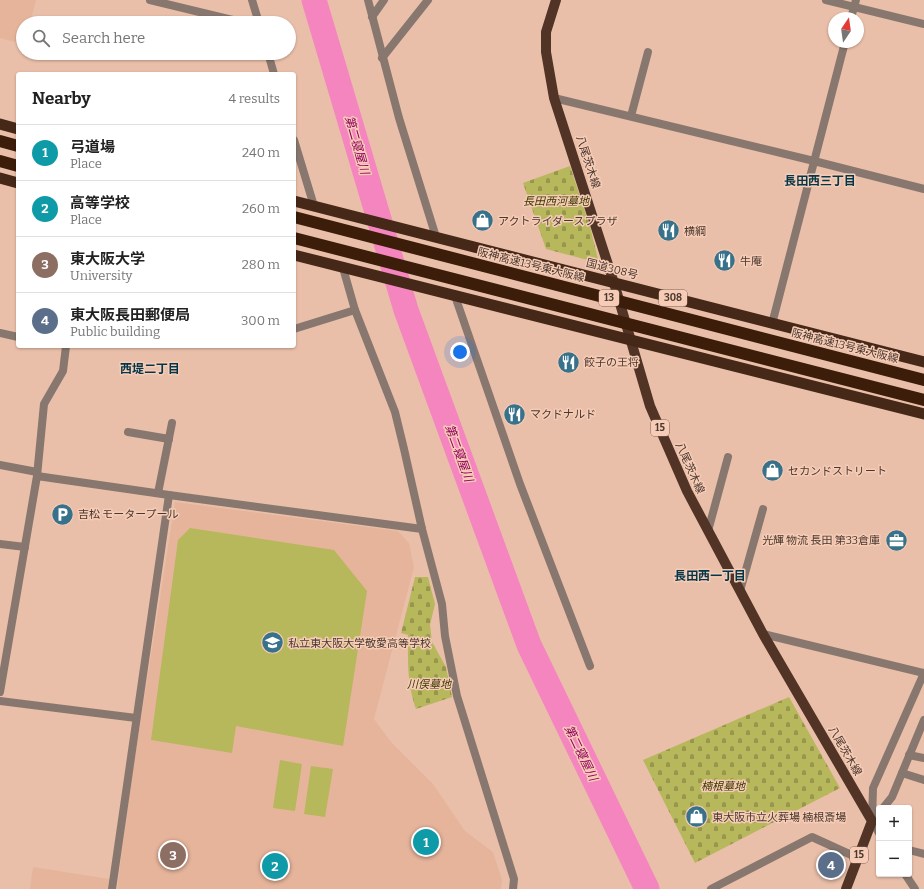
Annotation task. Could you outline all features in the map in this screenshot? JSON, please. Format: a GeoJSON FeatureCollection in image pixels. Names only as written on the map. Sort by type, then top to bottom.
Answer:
{"type":"FeatureCollection","features":[{"type":"Feature","properties":{"kind":"highway"},"geometry":{"type":"LineString","coordinates":[[0,124],[16,128]]}},
{"type":"Feature","properties":{"kind":"highway"},"geometry":{"type":"LineString","coordinates":[[0,141],[16,145]]}},
{"type":"Feature","properties":{"kind":"highway"},"geometry":{"type":"LineString","coordinates":[[0,161],[16,165]]}},
{"type":"Feature","properties":{"kind":"highway"},"geometry":{"type":"LineString","coordinates":[[0,178],[16,182]]}},
{"type":"Feature","properties":{"kind":"highway","name":"国道308号"},"geometry":{"type":"LineString","coordinates":[[296,202],[924,362]]}},
{"type":"Feature","properties":{"kind":"highway","name":"阪神高速13号東大阪線"},"geometry":{"type":"LineString","coordinates":[[296,218],[924,380]]}},
{"type":"Feature","properties":{"kind":"highway","name":"13"},"geometry":{"type":"LineString","coordinates":[[296,239],[924,400]]}},
{"type":"Feature","properties":{"kind":"highway"},"geometry":{"type":"LineString","coordinates":[[296,256],[924,414]]}},
{"type":"Feature","properties":{"kind":"main road","name":"八尾茨木線"},"geometry":{"type":"LineString","coordinates":[[556,0],[546,32],[546,52],[554,98],[614,283],[650,406],[687,491],[762,634],[872,821]]}},
{"type":"Feature","properties":{"kind":"main road","name":"15"},"geometry":{"type":"LineString","coordinates":[[846,889],[872,821]]}},
{"type":"Feature","properties":{"kind":"street"},"geometry":{"type":"LineString","coordinates":[[150,0],[216,16]]}},
{"type":"Feature","properties":{"kind":"street"},"geometry":{"type":"LineString","coordinates":[[252,0],[257,16]]}},
{"type":"Feature","properties":{"kind":"street"},"geometry":{"type":"LineString","coordinates":[[368,0],[398,118],[436,237]]}},
{"type":"Feature","properties":{"kind":"street"},"geometry":{"type":"LineString","coordinates":[[372,17],[384,0]]}},
{"type":"Feature","properties":{"kind":"street"},"geometry":{"type":"LineString","coordinates":[[382,58],[428,0]]}},
{"type":"Feature","properties":{"kind":"street"},"geometry":{"type":"LineString","coordinates":[[826,0],[855,4],[924,24]]}},
{"type":"Feature","properties":{"kind":"street"},"geometry":{"type":"LineString","coordinates":[[772,324],[843,48]]}},
{"type":"Feature","properties":{"kind":"street"},"geometry":{"type":"LineString","coordinates":[[632,116],[648,52]]}},
{"type":"Feature","properties":{"kind":"street"},"geometry":{"type":"LineString","coordinates":[[270,60],[273,72]]}},
{"type":"Feature","properties":{"kind":"street"},"geometry":{"type":"LineString","coordinates":[[554,98],[924,189]]}},
{"type":"Feature","properties":{"kind":"street"},"geometry":{"type":"LineString","coordinates":[[296,147],[314,206]]}},
{"type":"Feature","properties":{"kind":"street"},"geometry":{"type":"LineString","coordinates":[[343,268],[355,310],[395,412],[422,528],[442,604],[445,636],[458,696],[514,879],[513,889]]}},
{"type":"Feature","properties":{"kind":"street"},"geometry":{"type":"LineString","coordinates":[[455,296],[520,484],[590,666]]}},
{"type":"Feature","properties":{"kind":"street"},"geometry":{"type":"LineString","coordinates":[[296,328],[355,310]]}},
{"type":"Feature","properties":{"kind":"street"},"geometry":{"type":"LineString","coordinates":[[0,333],[16,337]]}},
{"type":"Feature","properties":{"kind":"street"},"geometry":{"type":"LineString","coordinates":[[0,692],[37,474],[44,404],[63,371],[66,348]]}},
{"type":"Feature","properties":{"kind":"street"},"geometry":{"type":"LineString","coordinates":[[158,493],[172,423]]}},
{"type":"Feature","properties":{"kind":"street"},"geometry":{"type":"LineString","coordinates":[[128,432],[169,439]]}},
{"type":"Feature","properties":{"kind":"street"},"geometry":{"type":"LineString","coordinates":[[708,531],[728,457]]}},
{"type":"Feature","properties":{"kind":"street"},"geometry":{"type":"LineString","coordinates":[[0,465],[37,474],[169,495],[422,528]]}},
{"type":"Feature","properties":{"kind":"street"},"geometry":{"type":"LineString","coordinates":[[112,889],[169,495]]}},
{"type":"Feature","properties":{"kind":"street"},"geometry":{"type":"LineString","coordinates":[[740,591],[763,509]]}},
{"type":"Feature","properties":{"kind":"street"},"geometry":{"type":"LineString","coordinates":[[0,544],[25,547]]}},
{"type":"Feature","properties":{"kind":"street"},"geometry":{"type":"LineString","coordinates":[[762,634],[924,673],[873,788],[872,821],[876,828]]}},
{"type":"Feature","properties":{"kind":"street"},"geometry":{"type":"LineString","coordinates":[[0,701],[136,718]]}},
{"type":"Feature","properties":{"kind":"street"},"geometry":{"type":"LineString","coordinates":[[885,805],[892,797],[924,720]]}},
{"type":"Feature","properties":{"kind":"street"},"geometry":{"type":"LineString","coordinates":[[910,755],[924,758]]}},
{"type":"Feature","properties":{"kind":"street"},"geometry":{"type":"LineString","coordinates":[[902,773],[924,780]]}},
{"type":"Feature","properties":{"kind":"street"},"geometry":{"type":"LineString","coordinates":[[872,821],[876,816]]}},
{"type":"Feature","properties":{"kind":"street"},"geometry":{"type":"LineString","coordinates":[[711,889],[812,837],[858,858]]}},
{"type":"Feature","properties":{"kind":"street"},"geometry":{"type":"LineString","coordinates":[[912,851],[924,854]]}},
{"type":"Feature","properties":{"kind":"street"},"geometry":{"type":"LineString","coordinates":[[907,877],[915,889]]}},
{"type":"Feature","properties":{"kind":"shaded area"},"geometry":{"type":"Polygon","coordinates":[[[0,0],[36,0],[32,16],[16,16],[16,42],[0,38],[0,0]]]}},
{"type":"Feature","properties":{"kind":"shaded area","name":"私立東大阪大学敬愛高等学校"},"geometry":{"type":"Polygon","coordinates":[[[175,502],[398,531],[409,543],[414,567],[374,719],[391,742],[433,784],[465,831],[493,852],[502,880],[501,889],[117,889],[133,770],[175,502]]]}},
{"type":"Feature","properties":{"kind":"shaded area"},"geometry":{"type":"Polygon","coordinates":[[[33,867],[109,879],[108,889],[30,889],[33,867]]]}},
{"type":"Feature","properties":{"kind":"green space","name":"長田西河墓地"},"geometry":{"type":"Polygon","coordinates":[[[570,166],[590,227],[599,263],[546,249],[523,183],[570,166]]]}},
{"type":"Feature","properties":{"kind":"green space"},"geometry":{"type":"Polygon","coordinates":[[[190,528],[334,550],[367,591],[343,746],[236,726],[232,753],[151,740],[178,540],[190,528]]]}},
{"type":"Feature","properties":{"kind":"green space","name":"川俣墓地"},"geometry":{"type":"Polygon","coordinates":[[[415,577],[428,577],[435,604],[430,625],[432,642],[446,667],[452,697],[416,709],[413,699],[408,664],[408,635],[401,633],[415,577]]]}},
{"type":"Feature","properties":{"kind":"green space","name":"楠根墓地"},"geometry":{"type":"Polygon","coordinates":[[[789,697],[840,788],[695,863],[643,760],[789,697]]]}},
{"type":"Feature","properties":{"kind":"green space"},"geometry":{"type":"Polygon","coordinates":[[[280,760],[302,764],[295,811],[273,808],[280,760]]]}},
{"type":"Feature","properties":{"kind":"green space"},"geometry":{"type":"Polygon","coordinates":[[[311,766],[333,769],[325,817],[304,814],[311,766]]]}},
{"type":"Feature","properties":{"kind":"waterway","name":"第二寝屋川"},"geometry":{"type":"LineString","coordinates":[[314,0],[406,310],[529,645],[647,889]]}},
{"type":"Feature","properties":{"kind":"place","name":"アクトライダースプラザ"},"geometry":{"type":"Point","coordinates":[483,221]}},
{"type":"Feature","properties":{"kind":"place","name":"横綱"},"geometry":{"type":"Point","coordinates":[669,231]}},
{"type":"Feature","properties":{"kind":"place","name":"牛庵"},"geometry":{"type":"Point","coordinates":[724,261]}},
{"type":"Feature","properties":{"kind":"place","name":"餃子の王将"},"geometry":{"type":"Point","coordinates":[568,362]}},
{"type":"Feature","properties":{"kind":"place","name":"マクドナルド"},"geometry":{"type":"Point","coordinates":[514,414]}},
{"type":"Feature","properties":{"kind":"place","name":"セカンドストリート"},"geometry":{"type":"Point","coordinates":[772,471]}},
{"type":"Feature","properties":{"kind":"place","name":"吉松 モータープール"},"geometry":{"type":"Point","coordinates":[62,514]}},
{"type":"Feature","properties":{"kind":"place","name":"光輝 物流 長田 第33倉庫"},"geometry":{"type":"Point","coordinates":[896,540]}},
{"type":"Feature","properties":{"kind":"place","name":"私立東大阪大学敬愛高等学校"},"geometry":{"type":"Point","coordinates":[273,643]}},
{"type":"Feature","properties":{"kind":"place","name":"東大阪市立火葬場 楠根斎場"},"geometry":{"type":"Point","coordinates":[696,817]}},
{"type":"Feature","properties":{"kind":"place","name":"弓道場"},"geometry":{"type":"Point","coordinates":[426,842]}},
{"type":"Feature","properties":{"kind":"place","name":"東大阪大学"},"geometry":{"type":"Point","coordinates":[173,855]}},
{"type":"Feature","properties":{"kind":"place","name":"東大阪長田郵便局"},"geometry":{"type":"Point","coordinates":[831,865]}},
{"type":"Feature","properties":{"kind":"place","name":"高等学校"},"geometry":{"type":"Point","coordinates":[275,866]}},
{"type":"Feature","properties":{"kind":"district","name":"長田西三丁目"},"geometry":{"type":"Point","coordinates":[820,181]}},
{"type":"Feature","properties":{"kind":"district","name":"西堤二丁目"},"geometry":{"type":"Point","coordinates":[150,369]}},
{"type":"Feature","properties":{"kind":"district","name":"長田西一丁目"},"geometry":{"type":"Point","coordinates":[710,576]}}]}
